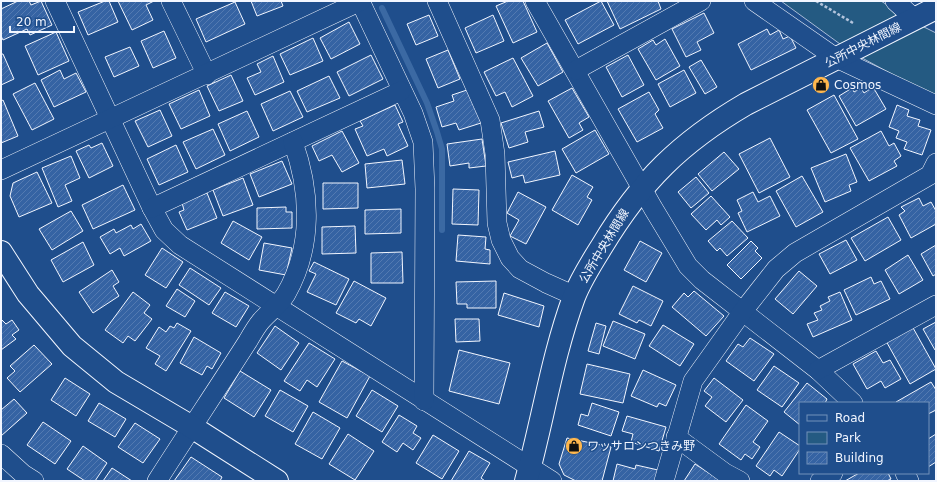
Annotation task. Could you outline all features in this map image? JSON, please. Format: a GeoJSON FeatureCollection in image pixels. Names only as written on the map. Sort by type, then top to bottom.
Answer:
{"type":"FeatureCollection","features":[{"type":"Feature","properties":{"kind":"street"},"geometry":{"type":"LineString","coordinates":[[55,1],[152,208],[164,230],[180,244],[424,401],[528,474],[552,481]]}},
{"type":"Feature","properties":{"kind":"street"},"geometry":{"type":"LineString","coordinates":[[171,1],[207,75]]}},
{"type":"Feature","properties":{"kind":"street"},"geometry":{"type":"LineString","coordinates":[[1,170],[110,118],[207,75],[360,1],[401,91],[413,113],[423,142],[425,189],[424,401]]}},
{"type":"Feature","properties":{"kind":"street"},"geometry":{"type":"LineString","coordinates":[[437,1],[490,120],[495,154],[497,223],[501,240],[510,258],[520,269],[546,284],[575,296]]}},
{"type":"Feature","properties":{"kind":"street"},"geometry":{"type":"LineString","coordinates":[[535,1],[576,70],[642,189],[688,266],[702,280],[818,370],[852,402]]}},
{"type":"Feature","properties":{"kind":"street"},"geometry":{"type":"LineString","coordinates":[[576,70],[701,1]]}},
{"type":"Feature","properties":{"kind":"street"},"geometry":{"type":"LineString","coordinates":[[754,1],[836,58],[936,105]]}},
{"type":"Feature","properties":{"kind":"street"},"geometry":{"type":"LineString","coordinates":[[894,1],[915,19]]}},
{"type":"Feature","properties":{"kind":"street","name":"公所中央林間線"},"geometry":{"type":"LineString","coordinates":[[528,474],[553,364],[575,296],[593,260],[619,218],[663,165],[688,142],[717,121],[746,104],[936,8]]}},
{"type":"Feature","properties":{"kind":"street"},"geometry":{"type":"LineString","coordinates":[[152,208],[401,91]]}},
{"type":"Feature","properties":{"kind":"street"},"geometry":{"type":"LineString","coordinates":[[157,481],[260,322],[285,296],[298,270],[305,249],[307,207],[299,157],[293,142]]}},
{"type":"Feature","properties":{"kind":"street"},"geometry":{"type":"LineString","coordinates":[[664,481],[693,381],[743,311],[776,269],[795,253],[934,174]]}},
{"type":"Feature","properties":{"kind":"street"},"geometry":{"type":"LineString","coordinates":[[1,252],[28,294],[72,346],[116,382],[192,427],[277,481]]}},
{"type":"Feature","properties":{"kind":"street"},"geometry":{"type":"LineString","coordinates":[[818,370],[936,305]]}},
{"type":"Feature","properties":{"kind":"street"},"geometry":{"type":"LineString","coordinates":[[676,437],[725,473],[740,481]]}},
{"type":"Feature","properties":{"kind":"street"},"geometry":{"type":"LineString","coordinates":[[1,454],[23,474],[34,481]]}},
{"type":"Feature","properties":{"kind":"street"},"geometry":{"type":"LineString","coordinates":[[820,481],[831,474]]}},
{"type":"Feature","properties":{"kind":"path"},"geometry":{"type":"LineString","coordinates":[[816,1],[853,23]]}},
{"type":"Feature","properties":{"kind":"green space"},"geometry":{"type":"Polygon","coordinates":[[[781,1],[881,1],[912,21],[936,33],[936,98],[851,52],[781,1]]]}},
{"type":"Feature","properties":{"kind":"building"},"geometry":{"type":"Polygon","coordinates":[[[18,1],[29,1],[31,5],[41,1],[52,25],[30,35],[27,29],[3,40],[1,36],[1,9],[18,1]]]}},
{"type":"Feature","properties":{"kind":"building"},"geometry":{"type":"Polygon","coordinates":[[[105,1],[109,1],[118,22],[88,35],[78,12],[105,1]]]}},
{"type":"Feature","properties":{"kind":"building"},"geometry":{"type":"Polygon","coordinates":[[[118,1],[154,1],[146,5],[153,20],[132,30],[118,1]]]}},
{"type":"Feature","properties":{"kind":"building"},"geometry":{"type":"Polygon","coordinates":[[[251,1],[281,1],[283,6],[257,16],[251,1]]]}},
{"type":"Feature","properties":{"kind":"building"},"geometry":{"type":"Polygon","coordinates":[[[508,1],[523,1],[537,32],[513,43],[496,6],[508,1]]]}},
{"type":"Feature","properties":{"kind":"building"},"geometry":{"type":"Polygon","coordinates":[[[601,1],[614,25],[578,44],[565,20],[601,1]]]}},
{"type":"Feature","properties":{"kind":"building"},"geometry":{"type":"Polygon","coordinates":[[[607,1],[658,1],[661,9],[620,29],[607,1]]]}},
{"type":"Feature","properties":{"kind":"building"},"geometry":{"type":"Polygon","coordinates":[[[235,2],[245,24],[206,42],[196,19],[235,2]]]}},
{"type":"Feature","properties":{"kind":"building"},"geometry":{"type":"Polygon","coordinates":[[[704,13],[714,33],[697,42],[701,50],[686,57],[672,29],[704,13]]]}},
{"type":"Feature","properties":{"kind":"building"},"geometry":{"type":"Polygon","coordinates":[[[429,15],[438,36],[416,45],[407,24],[429,15]]]}},
{"type":"Feature","properties":{"kind":"building"},"geometry":{"type":"Polygon","coordinates":[[[493,15],[504,41],[476,53],[465,28],[493,15]]]}},
{"type":"Feature","properties":{"kind":"building"},"geometry":{"type":"Polygon","coordinates":[[[349,22],[360,44],[331,59],[320,38],[349,22]]]}},
{"type":"Feature","properties":{"kind":"building"},"geometry":{"type":"Polygon","coordinates":[[[767,29],[770,35],[779,30],[783,39],[790,36],[796,48],[751,70],[738,44],[767,29]]]}},
{"type":"Feature","properties":{"kind":"building"},"geometry":{"type":"Polygon","coordinates":[[[164,31],[176,58],[153,68],[141,41],[164,31]]]}},
{"type":"Feature","properties":{"kind":"building"},"geometry":{"type":"Polygon","coordinates":[[[56,32],[69,61],[38,75],[25,46],[56,32]]]}},
{"type":"Feature","properties":{"kind":"building"},"geometry":{"type":"Polygon","coordinates":[[[313,38],[323,61],[290,75],[280,54],[313,38]]]}},
{"type":"Feature","properties":{"kind":"building"},"geometry":{"type":"Polygon","coordinates":[[[665,39],[680,66],[656,80],[638,49],[653,40],[656,45],[665,39]]]}},
{"type":"Feature","properties":{"kind":"building"},"geometry":{"type":"Polygon","coordinates":[[[547,43],[563,72],[538,86],[521,58],[547,43]]]}},
{"type":"Feature","properties":{"kind":"building"},"geometry":{"type":"Polygon","coordinates":[[[130,47],[139,66],[114,77],[105,57],[130,47]]]}},
{"type":"Feature","properties":{"kind":"building"},"geometry":{"type":"Polygon","coordinates":[[[448,50],[460,79],[438,88],[426,59],[448,50]]]}},
{"type":"Feature","properties":{"kind":"building"},"geometry":{"type":"Polygon","coordinates":[[[1,54],[3,54],[14,79],[1,85],[1,54]]]}},
{"type":"Feature","properties":{"kind":"building"},"geometry":{"type":"Polygon","coordinates":[[[371,55],[383,79],[349,96],[337,72],[371,55]]]}},
{"type":"Feature","properties":{"kind":"building"},"geometry":{"type":"Polygon","coordinates":[[[628,55],[644,85],[622,97],[606,67],[628,55]]]}},
{"type":"Feature","properties":{"kind":"building"},"geometry":{"type":"Polygon","coordinates":[[[273,56],[284,82],[255,95],[247,78],[261,72],[257,64],[273,56]]]}},
{"type":"Feature","properties":{"kind":"building"},"geometry":{"type":"Polygon","coordinates":[[[513,58],[533,96],[512,107],[505,92],[496,96],[484,72],[513,58]]]}},
{"type":"Feature","properties":{"kind":"building"},"geometry":{"type":"Polygon","coordinates":[[[701,60],[717,87],[705,94],[689,67],[701,60]]]}},
{"type":"Feature","properties":{"kind":"building"},"geometry":{"type":"Polygon","coordinates":[[[60,70],[64,79],[76,73],[86,92],[54,107],[41,80],[60,70]]]}},
{"type":"Feature","properties":{"kind":"building"},"geometry":{"type":"Polygon","coordinates":[[[684,70],[696,93],[670,107],[658,84],[684,70]]]}},
{"type":"Feature","properties":{"kind":"building"},"geometry":{"type":"Polygon","coordinates":[[[231,75],[243,101],[219,111],[207,86],[231,75]]]}},
{"type":"Feature","properties":{"kind":"building"},"geometry":{"type":"Polygon","coordinates":[[[329,76],[340,98],[307,112],[297,91],[329,76]]]}},
{"type":"Feature","properties":{"kind":"building"},"geometry":{"type":"Polygon","coordinates":[[[35,83],[54,119],[32,130],[13,94],[35,83]]]}},
{"type":"Feature","properties":{"kind":"building"},"geometry":{"type":"Polygon","coordinates":[[[873,87],[886,109],[856,126],[839,96],[852,88],[854,92],[861,88],[864,93],[873,87]]]}},
{"type":"Feature","properties":{"kind":"building"},"geometry":{"type":"Polygon","coordinates":[[[572,88],[589,117],[579,123],[583,130],[569,138],[548,101],[572,88]]]}},
{"type":"Feature","properties":{"kind":"building"},"geometry":{"type":"Polygon","coordinates":[[[470,89],[481,123],[459,130],[456,123],[442,127],[436,107],[454,101],[452,95],[470,89]]]}},
{"type":"Feature","properties":{"kind":"building"},"geometry":{"type":"Polygon","coordinates":[[[199,90],[210,116],[181,129],[169,104],[199,90]]]}},
{"type":"Feature","properties":{"kind":"building"},"geometry":{"type":"Polygon","coordinates":[[[290,91],[303,117],[273,131],[261,104],[290,91]]]}},
{"type":"Feature","properties":{"kind":"building"},"geometry":{"type":"Polygon","coordinates":[[[649,92],[659,110],[655,114],[663,128],[637,142],[618,109],[649,92]]]}},
{"type":"Feature","properties":{"kind":"building"},"geometry":{"type":"Polygon","coordinates":[[[834,95],[858,139],[831,153],[807,110],[834,95]]]}},
{"type":"Feature","properties":{"kind":"building"},"geometry":{"type":"Polygon","coordinates":[[[3,100],[18,136],[1,143],[1,101],[3,100]]]}},
{"type":"Feature","properties":{"kind":"building"},"geometry":{"type":"Polygon","coordinates":[[[395,105],[403,122],[398,124],[408,146],[387,156],[384,149],[367,156],[355,129],[363,126],[360,121],[395,105]]]}},
{"type":"Feature","properties":{"kind":"building"},"geometry":{"type":"Polygon","coordinates":[[[897,105],[909,110],[907,116],[920,120],[918,126],[931,130],[922,155],[904,149],[907,142],[896,138],[899,131],[889,127],[897,105]]]}},
{"type":"Feature","properties":{"kind":"building"},"geometry":{"type":"Polygon","coordinates":[[[160,110],[172,136],[148,147],[135,121],[160,110]]]}},
{"type":"Feature","properties":{"kind":"building"},"geometry":{"type":"Polygon","coordinates":[[[247,111],[259,137],[230,151],[218,124],[247,111]]]}},
{"type":"Feature","properties":{"kind":"building"},"geometry":{"type":"Polygon","coordinates":[[[539,111],[544,127],[525,132],[528,142],[509,148],[501,123],[539,111]]]}},
{"type":"Feature","properties":{"kind":"building"},"geometry":{"type":"Polygon","coordinates":[[[213,129],[225,155],[196,169],[183,142],[213,129]]]}},
{"type":"Feature","properties":{"kind":"building"},"geometry":{"type":"Polygon","coordinates":[[[595,130],[609,154],[576,173],[562,149],[595,130]]]}},
{"type":"Feature","properties":{"kind":"building"},"geometry":{"type":"Polygon","coordinates":[[[342,131],[359,163],[342,172],[332,155],[319,161],[312,146],[342,131]]]}},
{"type":"Feature","properties":{"kind":"building"},"geometry":{"type":"Polygon","coordinates":[[[881,131],[889,146],[894,143],[901,156],[894,161],[897,166],[869,181],[850,148],[881,131]]]}},
{"type":"Feature","properties":{"kind":"building"},"geometry":{"type":"Polygon","coordinates":[[[770,138],[790,177],[759,193],[739,154],[770,138]]]}},
{"type":"Feature","properties":{"kind":"building"},"geometry":{"type":"Polygon","coordinates":[[[482,139],[486,166],[469,168],[469,163],[450,166],[447,144],[482,139]]]}},
{"type":"Feature","properties":{"kind":"building"},"geometry":{"type":"Polygon","coordinates":[[[102,143],[113,166],[89,178],[76,151],[89,145],[91,148],[102,143]]]}},
{"type":"Feature","properties":{"kind":"building"},"geometry":{"type":"Polygon","coordinates":[[[176,145],[188,172],[159,185],[147,159],[176,145]]]}},
{"type":"Feature","properties":{"kind":"building"},"geometry":{"type":"Polygon","coordinates":[[[555,151],[560,175],[525,183],[523,175],[512,178],[508,162],[555,151]]]}},
{"type":"Feature","properties":{"kind":"building"},"geometry":{"type":"Polygon","coordinates":[[[724,152],[739,169],[712,191],[698,174],[724,152]]]}},
{"type":"Feature","properties":{"kind":"building"},"geometry":{"type":"Polygon","coordinates":[[[846,154],[857,182],[849,185],[851,191],[825,202],[811,168],[846,154]]]}},
{"type":"Feature","properties":{"kind":"building"},"geometry":{"type":"Polygon","coordinates":[[[71,156],[80,178],[65,185],[72,201],[58,207],[42,168],[71,156]]]}},
{"type":"Feature","properties":{"kind":"building"},"geometry":{"type":"Polygon","coordinates":[[[402,160],[405,184],[367,188],[365,164],[402,160]]]}},
{"type":"Feature","properties":{"kind":"building"},"geometry":{"type":"Polygon","coordinates":[[[282,161],[292,184],[259,197],[250,174],[282,161]]]}},
{"type":"Feature","properties":{"kind":"building"},"geometry":{"type":"Polygon","coordinates":[[[37,172],[52,203],[19,217],[10,196],[13,183],[37,172]]]}},
{"type":"Feature","properties":{"kind":"building"},"geometry":{"type":"Polygon","coordinates":[[[572,175],[593,187],[587,197],[592,200],[578,225],[552,210],[572,175]]]}},
{"type":"Feature","properties":{"kind":"building"},"geometry":{"type":"Polygon","coordinates":[[[802,176],[823,212],[796,227],[776,191],[802,176]]]}},
{"type":"Feature","properties":{"kind":"building"},"geometry":{"type":"Polygon","coordinates":[[[696,177],[709,193],[691,208],[678,192],[696,177]]]}},
{"type":"Feature","properties":{"kind":"building"},"geometry":{"type":"Polygon","coordinates":[[[243,178],[253,205],[223,216],[213,190],[243,178]]]}},
{"type":"Feature","properties":{"kind":"building"},"geometry":{"type":"Polygon","coordinates":[[[323,183],[358,183],[358,208],[323,209],[323,183]]]}},
{"type":"Feature","properties":{"kind":"building"},"geometry":{"type":"Polygon","coordinates":[[[123,185],[135,210],[93,229],[82,205],[123,185]]]}},
{"type":"Feature","properties":{"kind":"building"},"geometry":{"type":"Polygon","coordinates":[[[453,189],[479,190],[478,225],[452,224],[453,189]]]}},
{"type":"Feature","properties":{"kind":"building"},"geometry":{"type":"Polygon","coordinates":[[[518,192],[546,207],[526,244],[510,236],[519,220],[507,213],[518,192]]]}},
{"type":"Feature","properties":{"kind":"building"},"geometry":{"type":"Polygon","coordinates":[[[753,192],[758,202],[770,196],[780,216],[747,232],[738,213],[742,211],[737,200],[753,192]]]}},
{"type":"Feature","properties":{"kind":"building"},"geometry":{"type":"Polygon","coordinates":[[[207,193],[217,218],[187,230],[179,212],[184,210],[182,203],[207,193]]]}},
{"type":"Feature","properties":{"kind":"building"},"geometry":{"type":"Polygon","coordinates":[[[711,196],[730,217],[721,225],[717,220],[706,230],[691,214],[711,196]]]}},
{"type":"Feature","properties":{"kind":"building"},"geometry":{"type":"Polygon","coordinates":[[[919,198],[923,206],[931,202],[936,211],[936,224],[911,238],[899,215],[905,211],[901,207],[919,198]]]}},
{"type":"Feature","properties":{"kind":"building"},"geometry":{"type":"Polygon","coordinates":[[[286,207],[286,212],[292,212],[292,228],[257,229],[257,208],[286,207]]]}},
{"type":"Feature","properties":{"kind":"building"},"geometry":{"type":"Polygon","coordinates":[[[401,209],[401,233],[365,234],[365,210],[401,209]]]}},
{"type":"Feature","properties":{"kind":"building"},"geometry":{"type":"Polygon","coordinates":[[[71,211],[83,231],[52,250],[39,229],[71,211]]]}},
{"type":"Feature","properties":{"kind":"building"},"geometry":{"type":"Polygon","coordinates":[[[888,217],[901,240],[865,261],[851,238],[888,217]]]}},
{"type":"Feature","properties":{"kind":"building"},"geometry":{"type":"Polygon","coordinates":[[[233,221],[262,237],[249,260],[221,243],[233,221]]]}},
{"type":"Feature","properties":{"kind":"building"},"geometry":{"type":"Polygon","coordinates":[[[732,221],[748,238],[727,256],[720,248],[717,251],[708,241],[732,221]]]}},
{"type":"Feature","properties":{"kind":"building"},"geometry":{"type":"Polygon","coordinates":[[[141,224],[151,241],[124,256],[120,248],[110,254],[100,237],[114,229],[116,233],[131,225],[133,229],[141,224]]]}},
{"type":"Feature","properties":{"kind":"building"},"geometry":{"type":"Polygon","coordinates":[[[355,226],[356,253],[322,254],[322,227],[355,226]]]}},
{"type":"Feature","properties":{"kind":"building"},"geometry":{"type":"Polygon","coordinates":[[[458,235],[486,237],[485,249],[490,250],[490,264],[456,261],[458,235]]]}},
{"type":"Feature","properties":{"kind":"building"},"geometry":{"type":"Polygon","coordinates":[[[846,240],[857,260],[830,274],[819,254],[846,240]]]}},
{"type":"Feature","properties":{"kind":"building"},"geometry":{"type":"Polygon","coordinates":[[[640,241],[662,253],[646,282],[624,270],[640,241]]]}},
{"type":"Feature","properties":{"kind":"building"},"geometry":{"type":"Polygon","coordinates":[[[751,241],[758,248],[755,251],[762,258],[741,279],[727,265],[751,241]]]}},
{"type":"Feature","properties":{"kind":"building"},"geometry":{"type":"Polygon","coordinates":[[[83,242],[94,265],[63,282],[51,260],[83,242]]]}},
{"type":"Feature","properties":{"kind":"building"},"geometry":{"type":"Polygon","coordinates":[[[264,243],[292,248],[286,275],[259,270],[264,243]]]}},
{"type":"Feature","properties":{"kind":"building"},"geometry":{"type":"Polygon","coordinates":[[[936,245],[936,274],[933,276],[921,254],[936,245]]]}},
{"type":"Feature","properties":{"kind":"building"},"geometry":{"type":"Polygon","coordinates":[[[162,248],[183,262],[166,288],[145,275],[162,248]]]}},
{"type":"Feature","properties":{"kind":"building"},"geometry":{"type":"Polygon","coordinates":[[[402,252],[403,283],[371,283],[371,253],[402,252]]]}},
{"type":"Feature","properties":{"kind":"building"},"geometry":{"type":"Polygon","coordinates":[[[908,255],[923,280],[899,294],[885,270],[908,255]]]}},
{"type":"Feature","properties":{"kind":"building"},"geometry":{"type":"Polygon","coordinates":[[[314,262],[349,279],[336,305],[307,292],[316,274],[309,271],[314,262]]]}},
{"type":"Feature","properties":{"kind":"building"},"geometry":{"type":"Polygon","coordinates":[[[190,268],[221,288],[209,305],[179,285],[190,268]]]}},
{"type":"Feature","properties":{"kind":"building"},"geometry":{"type":"Polygon","coordinates":[[[112,270],[119,282],[113,286],[119,296],[93,313],[79,292],[112,270]]]}},
{"type":"Feature","properties":{"kind":"building"},"geometry":{"type":"Polygon","coordinates":[[[799,271],[817,286],[793,314],[775,299],[799,271]]]}},
{"type":"Feature","properties":{"kind":"building"},"geometry":{"type":"Polygon","coordinates":[[[871,277],[874,284],[881,281],[890,299],[856,315],[844,290],[871,277]]]}},
{"type":"Feature","properties":{"kind":"building"},"geometry":{"type":"Polygon","coordinates":[[[354,281],[386,298],[371,326],[359,319],[356,323],[336,313],[354,281]]]}},
{"type":"Feature","properties":{"kind":"building"},"geometry":{"type":"Polygon","coordinates":[[[496,281],[496,308],[467,308],[467,304],[457,304],[456,282],[496,281]]]}},
{"type":"Feature","properties":{"kind":"building"},"geometry":{"type":"Polygon","coordinates":[[[633,286],[663,301],[651,326],[639,320],[637,323],[619,314],[633,286]]]}},
{"type":"Feature","properties":{"kind":"building"},"geometry":{"type":"Polygon","coordinates":[[[177,289],[195,301],[185,317],[166,306],[177,289]]]}},
{"type":"Feature","properties":{"kind":"building"},"geometry":{"type":"Polygon","coordinates":[[[694,291],[724,316],[706,336],[672,307],[684,293],[688,297],[694,291]]]}},
{"type":"Feature","properties":{"kind":"building"},"geometry":{"type":"Polygon","coordinates":[[[133,292],[150,305],[144,313],[152,319],[135,341],[128,336],[123,343],[105,330],[133,292]]]}},
{"type":"Feature","properties":{"kind":"building"},"geometry":{"type":"Polygon","coordinates":[[[225,292],[249,306],[236,327],[212,313],[225,292]]]}},
{"type":"Feature","properties":{"kind":"building"},"geometry":{"type":"Polygon","coordinates":[[[840,292],[852,320],[813,337],[807,324],[818,320],[814,313],[822,310],[820,306],[830,301],[828,297],[840,292]]]}},
{"type":"Feature","properties":{"kind":"building"},"geometry":{"type":"Polygon","coordinates":[[[504,293],[544,306],[539,327],[498,315],[504,293]]]}},
{"type":"Feature","properties":{"kind":"building"},"geometry":{"type":"Polygon","coordinates":[[[1,319],[6,324],[12,320],[19,330],[12,335],[16,339],[1,350],[1,319]]]}},
{"type":"Feature","properties":{"kind":"building"},"geometry":{"type":"Polygon","coordinates":[[[455,319],[479,319],[480,341],[456,342],[455,319]]]}},
{"type":"Feature","properties":{"kind":"building"},"geometry":{"type":"Polygon","coordinates":[[[613,321],[645,334],[635,359],[603,346],[613,321]]]}},
{"type":"Feature","properties":{"kind":"building"},"geometry":{"type":"Polygon","coordinates":[[[936,322],[936,349],[935,350],[923,329],[936,322]]]}},
{"type":"Feature","properties":{"kind":"building"},"geometry":{"type":"Polygon","coordinates":[[[177,323],[191,331],[166,371],[155,364],[160,356],[146,348],[159,327],[166,332],[170,326],[174,328],[177,323]]]}},
{"type":"Feature","properties":{"kind":"building"},"geometry":{"type":"Polygon","coordinates":[[[596,323],[606,326],[599,354],[588,351],[596,323]]]}},
{"type":"Feature","properties":{"kind":"building"},"geometry":{"type":"Polygon","coordinates":[[[663,325],[694,344],[680,366],[649,346],[663,325]]]}},
{"type":"Feature","properties":{"kind":"building"},"geometry":{"type":"Polygon","coordinates":[[[275,326],[299,343],[281,370],[257,353],[275,326]]]}},
{"type":"Feature","properties":{"kind":"building"},"geometry":{"type":"Polygon","coordinates":[[[912,326],[936,369],[910,384],[886,341],[912,326]]]}},
{"type":"Feature","properties":{"kind":"building"},"geometry":{"type":"Polygon","coordinates":[[[194,337],[221,353],[212,369],[207,366],[202,375],[180,363],[194,337]]]}},
{"type":"Feature","properties":{"kind":"building"},"geometry":{"type":"Polygon","coordinates":[[[750,338],[774,354],[754,381],[726,361],[738,344],[743,347],[750,338]]]}},
{"type":"Feature","properties":{"kind":"building"},"geometry":{"type":"Polygon","coordinates":[[[309,343],[335,359],[317,387],[307,380],[300,391],[284,381],[309,343]]]}},
{"type":"Feature","properties":{"kind":"building"},"geometry":{"type":"Polygon","coordinates":[[[34,345],[52,364],[20,392],[7,378],[15,371],[10,366],[34,345]]]}},
{"type":"Feature","properties":{"kind":"building"},"geometry":{"type":"Polygon","coordinates":[[[459,350],[510,363],[499,404],[449,391],[459,350]]]}},
{"type":"Feature","properties":{"kind":"building"},"geometry":{"type":"Polygon","coordinates":[[[876,351],[883,363],[890,360],[901,379],[885,388],[881,381],[867,389],[853,364],[876,351]]]}},
{"type":"Feature","properties":{"kind":"building"},"geometry":{"type":"Polygon","coordinates":[[[342,361],[370,376],[347,418],[319,402],[342,361]]]}},
{"type":"Feature","properties":{"kind":"building"},"geometry":{"type":"Polygon","coordinates":[[[587,364],[630,374],[623,403],[580,394],[587,364]]]}},
{"type":"Feature","properties":{"kind":"building"},"geometry":{"type":"Polygon","coordinates":[[[774,366],[799,383],[782,407],[757,390],[774,366]]]}},
{"type":"Feature","properties":{"kind":"building"},"geometry":{"type":"Polygon","coordinates":[[[643,370],[676,385],[666,406],[659,403],[657,407],[631,396],[643,370]]]}},
{"type":"Feature","properties":{"kind":"building"},"geometry":{"type":"Polygon","coordinates":[[[240,371],[271,390],[254,417],[224,398],[240,371]]]}},
{"type":"Feature","properties":{"kind":"building"},"geometry":{"type":"Polygon","coordinates":[[[65,378],[90,394],[76,416],[51,400],[65,378]]]}},
{"type":"Feature","properties":{"kind":"building"},"geometry":{"type":"Polygon","coordinates":[[[714,378],[743,400],[726,422],[705,406],[712,397],[704,391],[714,378]]]}},
{"type":"Feature","properties":{"kind":"building"},"geometry":{"type":"Polygon","coordinates":[[[931,382],[936,390],[936,410],[929,414],[929,402],[896,402],[931,382]]]}},
{"type":"Feature","properties":{"kind":"building"},"geometry":{"type":"Polygon","coordinates":[[[807,383],[827,399],[826,402],[799,402],[799,424],[784,412],[807,383]]]}},
{"type":"Feature","properties":{"kind":"building"},"geometry":{"type":"Polygon","coordinates":[[[280,390],[308,406],[293,432],[265,416],[280,390]]]}},
{"type":"Feature","properties":{"kind":"building"},"geometry":{"type":"Polygon","coordinates":[[[372,390],[398,406],[382,432],[356,416],[372,390]]]}},
{"type":"Feature","properties":{"kind":"building"},"geometry":{"type":"Polygon","coordinates":[[[14,399],[27,413],[1,436],[1,410],[14,399]]]}},
{"type":"Feature","properties":{"kind":"building"},"geometry":{"type":"Polygon","coordinates":[[[99,403],[126,419],[115,437],[88,421],[99,403]]]}},
{"type":"Feature","properties":{"kind":"building"},"geometry":{"type":"Polygon","coordinates":[[[592,403],[619,412],[611,436],[578,425],[581,414],[588,416],[592,403]]]}},
{"type":"Feature","properties":{"kind":"building"},"geometry":{"type":"Polygon","coordinates":[[[746,405],[768,421],[753,442],[760,447],[752,459],[745,454],[741,460],[719,444],[746,405]]]}},
{"type":"Feature","properties":{"kind":"building"},"geometry":{"type":"Polygon","coordinates":[[[313,412],[340,428],[322,459],[295,444],[313,412]]]}},
{"type":"Feature","properties":{"kind":"building"},"geometry":{"type":"Polygon","coordinates":[[[399,415],[417,426],[413,433],[421,438],[413,450],[403,443],[397,452],[382,442],[399,415]]]}},
{"type":"Feature","properties":{"kind":"building"},"geometry":{"type":"Polygon","coordinates":[[[627,416],[666,427],[659,451],[631,442],[633,434],[622,431],[627,416]]]}},
{"type":"Feature","properties":{"kind":"building"},"geometry":{"type":"Polygon","coordinates":[[[43,422],[71,441],[55,464],[27,445],[43,422]]]}},
{"type":"Feature","properties":{"kind":"building"},"geometry":{"type":"Polygon","coordinates":[[[135,423],[160,439],[143,463],[118,447],[135,423]]]}},
{"type":"Feature","properties":{"kind":"building"},"geometry":{"type":"Polygon","coordinates":[[[779,432],[799,445],[799,450],[782,476],[774,470],[770,476],[756,466],[779,432]]]}},
{"type":"Feature","properties":{"kind":"building"},"geometry":{"type":"Polygon","coordinates":[[[348,434],[374,451],[355,480],[329,464],[348,434]]]}},
{"type":"Feature","properties":{"kind":"building"},"geometry":{"type":"Polygon","coordinates":[[[936,434],[936,462],[929,466],[929,438],[936,434]]]}},
{"type":"Feature","properties":{"kind":"building"},"geometry":{"type":"Polygon","coordinates":[[[433,435],[459,451],[442,479],[416,463],[433,435]]]}},
{"type":"Feature","properties":{"kind":"building"},"geometry":{"type":"Polygon","coordinates":[[[567,438],[611,447],[602,481],[576,481],[564,475],[559,464],[567,438]]]}},
{"type":"Feature","properties":{"kind":"building"},"geometry":{"type":"Polygon","coordinates":[[[83,446],[107,463],[95,481],[85,481],[67,469],[83,446]]]}},
{"type":"Feature","properties":{"kind":"building"},"geometry":{"type":"Polygon","coordinates":[[[469,451],[490,463],[481,478],[485,481],[451,481],[469,451]]]}},
{"type":"Feature","properties":{"kind":"building"},"geometry":{"type":"Polygon","coordinates":[[[191,457],[222,477],[220,481],[174,481],[191,457]]]}},
{"type":"Feature","properties":{"kind":"building"},"geometry":{"type":"Polygon","coordinates":[[[617,464],[635,469],[636,465],[658,470],[655,481],[613,481],[617,464]]]}},
{"type":"Feature","properties":{"kind":"building"},"geometry":{"type":"Polygon","coordinates":[[[695,464],[721,481],[684,481],[695,464]]]}},
{"type":"Feature","properties":{"kind":"building"},"geometry":{"type":"Polygon","coordinates":[[[112,468],[132,481],[103,481],[112,468]]]}},
{"type":"Feature","properties":{"kind":"building"},"geometry":{"type":"Polygon","coordinates":[[[857,474],[888,474],[891,479],[887,481],[845,481],[857,474]]]}},
{"type":"Feature","properties":{"kind":"waterway"},"geometry":{"type":"LineString","coordinates":[[382,8],[427,103],[442,149],[442,230]]}},
{"type":"Feature","properties":{"kind":"place","name":"Cosmos"},"geometry":{"type":"Point","coordinates":[821,85]}},
{"type":"Feature","properties":{"kind":"place","name":"ワッサロンつきみ野"},"geometry":{"type":"Point","coordinates":[574,446]}}]}
